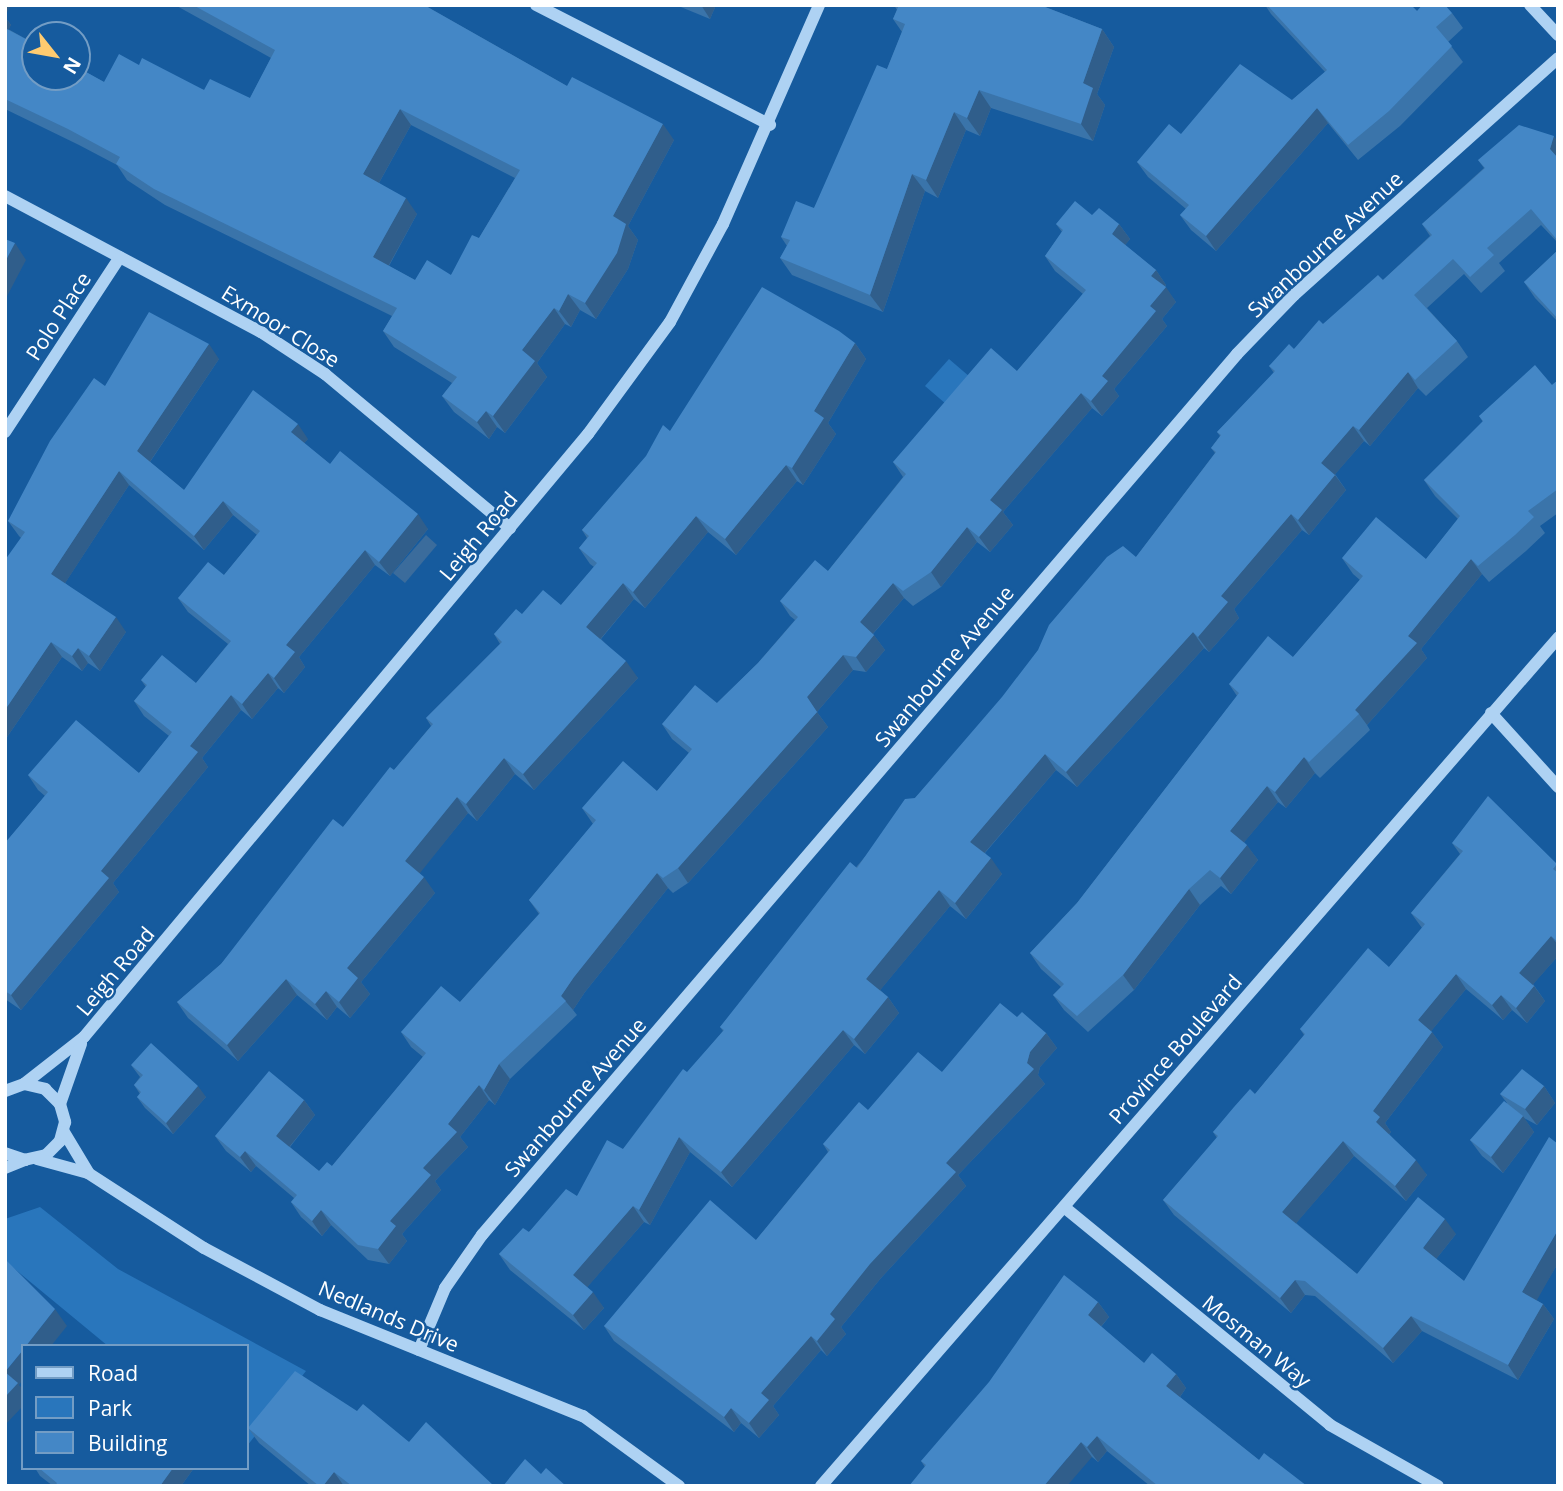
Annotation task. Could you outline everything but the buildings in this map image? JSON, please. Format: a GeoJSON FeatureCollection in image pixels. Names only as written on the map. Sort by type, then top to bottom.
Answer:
{"type":"FeatureCollection","features":[{"type":"Feature","properties":{"kind":"street"},"geometry":{"type":"LineString","coordinates":[[536,5],[770,125]]}},
{"type":"Feature","properties":{"kind":"street","name":"Leigh Road"},"geometry":{"type":"LineString","coordinates":[[60,1104],[65,1075],[84,1037],[510,528],[670,322],[770,125],[819,5]]}},
{"type":"Feature","properties":{"kind":"street"},"geometry":{"type":"LineString","coordinates":[[1530,5],[1558,35]]}},
{"type":"Feature","properties":{"kind":"street","name":"Swanbourne Avenue"},"geometry":{"type":"LineString","coordinates":[[419,1350],[445,1288],[482,1235],[1237,354],[1558,58]]}},
{"type":"Feature","properties":{"kind":"street","name":"Exmoor Close"},"geometry":{"type":"LineString","coordinates":[[5,196],[261,332],[325,374],[510,528]]}},
{"type":"Feature","properties":{"kind":"street","name":"Polo Place"},"geometry":{"type":"LineString","coordinates":[[5,432],[120,257]]}},
{"type":"Feature","properties":{"kind":"street","name":"Province Boulevard"},"geometry":{"type":"LineString","coordinates":[[821,1486],[1558,638]]}},
{"type":"Feature","properties":{"kind":"street"},"geometry":{"type":"LineString","coordinates":[[1491,712],[1558,787]]}},
{"type":"Feature","properties":{"kind":"street","name":"Leigh Road"},"geometry":{"type":"LineString","coordinates":[[12,1087],[84,1037]]}},
{"type":"Feature","properties":{"kind":"street"},"geometry":{"type":"LineString","coordinates":[[12,1087],[45,1088],[60,1104],[64,1132],[88,1173]]}},
{"type":"Feature","properties":{"kind":"street"},"geometry":{"type":"LineString","coordinates":[[5,1168],[54,1149],[64,1132]]}},
{"type":"Feature","properties":{"kind":"street"},"geometry":{"type":"LineString","coordinates":[[5,1153],[88,1173]]}},
{"type":"Feature","properties":{"kind":"street","name":"Nedlands Drive"},"geometry":{"type":"LineString","coordinates":[[88,1173],[250,1274],[419,1350],[583,1416],[679,1486]]}},
{"type":"Feature","properties":{"kind":"street","name":"Mosman Way"},"geometry":{"type":"LineString","coordinates":[[1064,1208],[1329,1425],[1438,1486]]}},
{"type":"Feature","properties":{"kind":"green space"},"geometry":{"type":"Polygon","coordinates":[[[949,359],[970,377],[946,404],[925,386],[949,359]]]}},
{"type":"Feature","properties":{"kind":"green space"},"geometry":{"type":"Polygon","coordinates":[[[40,1207],[118,1269],[306,1371],[248,1445],[248,1344],[106,1344],[5,1261],[5,1219],[40,1207]]]}},
{"type":"Feature","properties":{"kind":"shaded area"},"geometry":{"type":"Polygon","coordinates":[[[426,535],[437,545],[405,583],[393,573],[426,535]]]}}]}
